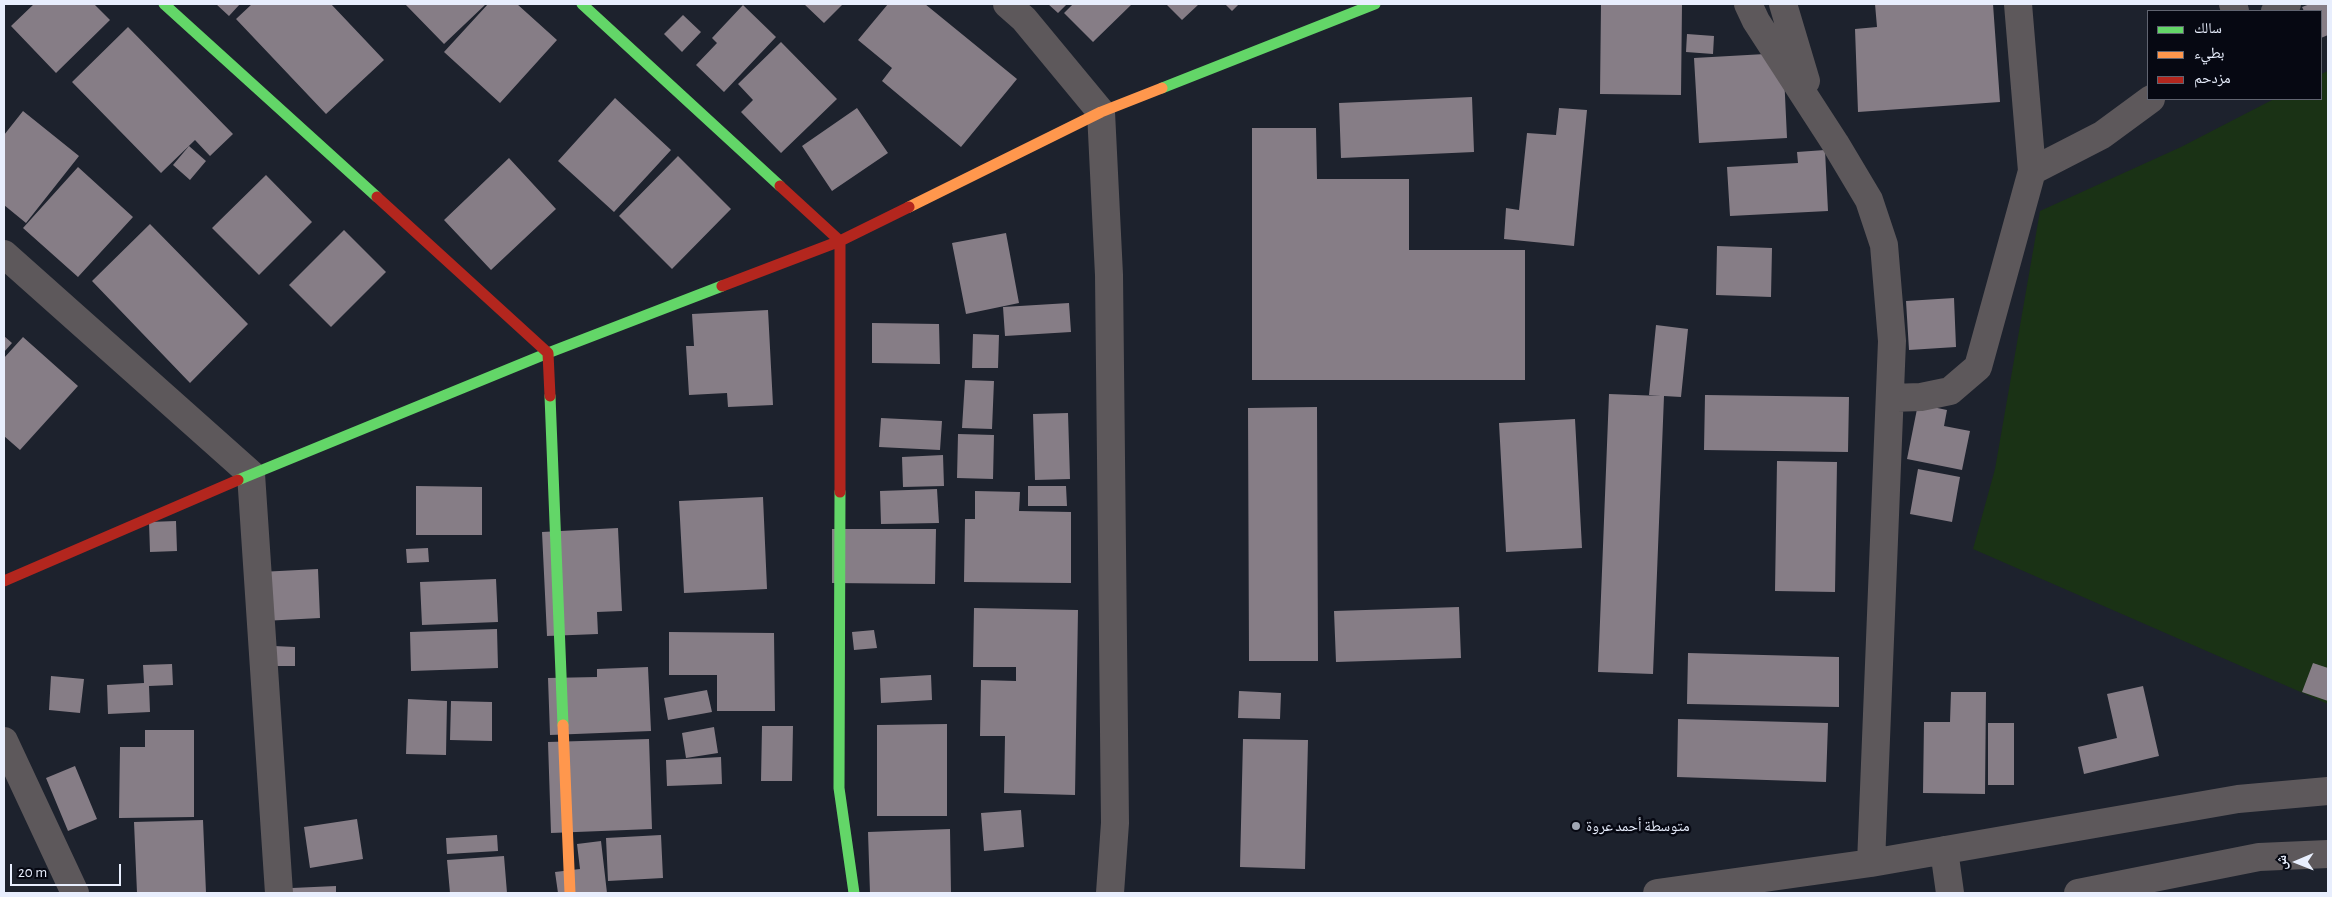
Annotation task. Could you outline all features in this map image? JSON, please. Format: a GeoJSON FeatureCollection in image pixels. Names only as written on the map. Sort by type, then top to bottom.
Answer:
{"type":"FeatureCollection","features":[{"type":"Feature","properties":{"kind":"street"},"geometry":{"type":"LineString","coordinates":[[164,4],[548,353],[570,893]]}},
{"type":"Feature","properties":{"kind":"street"},"geometry":{"type":"LineString","coordinates":[[582,4],[840,241],[839,788],[854,893]]}},
{"type":"Feature","properties":{"kind":"street"},"geometry":{"type":"LineString","coordinates":[[1007,4],[1024,19],[1101,112],[1110,334],[1115,813],[1110,893]]}},
{"type":"Feature","properties":{"kind":"street"},"geometry":{"type":"LineString","coordinates":[[4,581],[251,474],[548,353],[840,241],[1101,112],[1375,4]]}},
{"type":"Feature","properties":{"kind":"street"},"geometry":{"type":"LineString","coordinates":[[1748,4],[1756,21],[1814,110],[1869,200],[1884,245],[1892,341],[1872,863]]}},
{"type":"Feature","properties":{"kind":"street"},"geometry":{"type":"LineString","coordinates":[[1890,398],[1921,397],[1950,391],[1978,367],[2032,171],[2018,4]]}},
{"type":"Feature","properties":{"kind":"street"},"geometry":{"type":"LineString","coordinates":[[1784,6],[1814,110]]}},
{"type":"Feature","properties":{"kind":"street"},"geometry":{"type":"LineString","coordinates":[[2032,171],[2102,135],[2150,100]]}},
{"type":"Feature","properties":{"kind":"street"},"geometry":{"type":"LineString","coordinates":[[4,254],[251,474],[279,893]]}},
{"type":"Feature","properties":{"kind":"street"},"geometry":{"type":"LineString","coordinates":[[4,741],[75,893]]}},
{"type":"Feature","properties":{"kind":"street"},"geometry":{"type":"LineString","coordinates":[[1657,893],[1872,863],[2238,799],[2328,792]]}},
{"type":"Feature","properties":{"kind":"street"},"geometry":{"type":"LineString","coordinates":[[1944,850],[1950,893]]}},
{"type":"Feature","properties":{"kind":"street"},"geometry":{"type":"LineString","coordinates":[[2078,893],[2259,857],[2328,854]]}},
{"type":"Feature","properties":{"kind":"green space"},"geometry":{"type":"Polygon","coordinates":[[[2328,71],[2328,704],[1973,549],[1995,469],[2040,211],[2181,147],[2272,100],[2322,100],[2322,74],[2328,71]]]}},
{"type":"Feature","properties":{"kind":"building"},"geometry":{"type":"Polygon","coordinates":[[[34,4],[94,4],[110,20],[56,73],[11,26],[34,4]]]}},
{"type":"Feature","properties":{"kind":"building"},"geometry":{"type":"Polygon","coordinates":[[[216,4],[240,4],[229,16],[216,4]]]}},
{"type":"Feature","properties":{"kind":"building"},"geometry":{"type":"Polygon","coordinates":[[[252,4],[331,4],[384,60],[326,114],[236,19],[252,4]]]}},
{"type":"Feature","properties":{"kind":"building"},"geometry":{"type":"Polygon","coordinates":[[[405,4],[486,4],[444,44],[405,4]]]}},
{"type":"Feature","properties":{"kind":"building"},"geometry":{"type":"Polygon","coordinates":[[[488,4],[517,4],[557,40],[500,103],[444,52],[488,4]]]}},
{"type":"Feature","properties":{"kind":"building"},"geometry":{"type":"Polygon","coordinates":[[[804,4],[843,4],[824,23],[804,4]]]}},
{"type":"Feature","properties":{"kind":"building"},"geometry":{"type":"Polygon","coordinates":[[[888,4],[925,4],[1017,79],[961,147],[882,81],[892,68],[858,40],[888,4]]]}},
{"type":"Feature","properties":{"kind":"building"},"geometry":{"type":"Polygon","coordinates":[[[1048,4],[1067,4],[1058,13],[1048,4]]]}},
{"type":"Feature","properties":{"kind":"building"},"geometry":{"type":"Polygon","coordinates":[[[1073,4],[1132,4],[1093,42],[1064,13],[1073,4]]]}},
{"type":"Feature","properties":{"kind":"building"},"geometry":{"type":"Polygon","coordinates":[[[1166,4],[1199,4],[1182,20],[1166,4]]]}},
{"type":"Feature","properties":{"kind":"building"},"geometry":{"type":"Polygon","coordinates":[[[1225,4],[1239,4],[1232,11],[1225,4]]]}},
{"type":"Feature","properties":{"kind":"building"},"geometry":{"type":"Polygon","coordinates":[[[1601,4],[1682,4],[1681,95],[1600,94],[1601,4]]]}},
{"type":"Feature","properties":{"kind":"building"},"geometry":{"type":"Polygon","coordinates":[[[1875,4],[1993,4],[2000,102],[1858,112],[1855,29],[1877,27],[1875,4]]]}},
{"type":"Feature","properties":{"kind":"building"},"geometry":{"type":"Polygon","coordinates":[[[2310,4],[2328,4],[2328,35],[2322,38],[2322,10],[2304,10],[2302,7],[2310,4]]]}},
{"type":"Feature","properties":{"kind":"building"},"geometry":{"type":"Polygon","coordinates":[[[743,5],[776,37],[724,92],[696,65],[717,43],[712,38],[743,5]]]}},
{"type":"Feature","properties":{"kind":"building"},"geometry":{"type":"Polygon","coordinates":[[[683,15],[701,32],[682,52],[664,34],[683,15]]]}},
{"type":"Feature","properties":{"kind":"building"},"geometry":{"type":"Polygon","coordinates":[[[128,27],[233,134],[210,156],[195,140],[161,173],[72,82],[128,27]]]}},
{"type":"Feature","properties":{"kind":"building"},"geometry":{"type":"Polygon","coordinates":[[[1687,34],[1714,36],[1713,54],[1686,52],[1687,34]]]}},
{"type":"Feature","properties":{"kind":"building"},"geometry":{"type":"Polygon","coordinates":[[[781,42],[837,99],[781,153],[741,112],[753,100],[738,84],[781,42]]]}},
{"type":"Feature","properties":{"kind":"building"},"geometry":{"type":"Polygon","coordinates":[[[1783,53],[1787,138],[1699,143],[1694,58],[1783,53]]]}},
{"type":"Feature","properties":{"kind":"building"},"geometry":{"type":"Polygon","coordinates":[[[1472,97],[1474,152],[1341,158],[1339,103],[1472,97]]]}},
{"type":"Feature","properties":{"kind":"building"},"geometry":{"type":"Polygon","coordinates":[[[615,98],[671,150],[614,212],[558,161],[615,98]]]}},
{"type":"Feature","properties":{"kind":"building"},"geometry":{"type":"Polygon","coordinates":[[[857,108],[888,153],[832,191],[802,146],[857,108]]]}},
{"type":"Feature","properties":{"kind":"building"},"geometry":{"type":"Polygon","coordinates":[[[1559,108],[1587,110],[1574,246],[1504,239],[1506,208],[1519,210],[1527,133],[1556,135],[1559,108]]]}},
{"type":"Feature","properties":{"kind":"building"},"geometry":{"type":"Polygon","coordinates":[[[23,111],[79,156],[26,223],[4,205],[4,135],[23,111]]]}},
{"type":"Feature","properties":{"kind":"building"},"geometry":{"type":"Polygon","coordinates":[[[1252,128],[1316,128],[1317,179],[1409,179],[1409,250],[1525,250],[1525,380],[1252,380],[1252,128]]]}},
{"type":"Feature","properties":{"kind":"building"},"geometry":{"type":"Polygon","coordinates":[[[189,146],[206,161],[190,180],[173,165],[189,146]]]}},
{"type":"Feature","properties":{"kind":"building"},"geometry":{"type":"Polygon","coordinates":[[[1825,150],[1828,211],[1730,216],[1727,167],[1798,163],[1797,152],[1825,150]]]}},
{"type":"Feature","properties":{"kind":"building"},"geometry":{"type":"Polygon","coordinates":[[[678,156],[731,209],[672,269],[619,216],[678,156]]]}},
{"type":"Feature","properties":{"kind":"building"},"geometry":{"type":"Polygon","coordinates":[[[509,158],[556,209],[491,270],[444,220],[509,158]]]}},
{"type":"Feature","properties":{"kind":"building"},"geometry":{"type":"Polygon","coordinates":[[[78,167],[133,217],[78,277],[23,228],[78,167]]]}},
{"type":"Feature","properties":{"kind":"building"},"geometry":{"type":"Polygon","coordinates":[[[266,175],[312,222],[259,275],[212,228],[266,175]]]}},
{"type":"Feature","properties":{"kind":"building"},"geometry":{"type":"Polygon","coordinates":[[[150,224],[248,324],[190,383],[92,281],[150,224]]]}},
{"type":"Feature","properties":{"kind":"building"},"geometry":{"type":"Polygon","coordinates":[[[344,230],[386,272],[331,327],[289,285],[344,230]]]}},
{"type":"Feature","properties":{"kind":"building"},"geometry":{"type":"Polygon","coordinates":[[[1006,233],[1019,303],[966,314],[952,243],[1006,233]]]}},
{"type":"Feature","properties":{"kind":"building"},"geometry":{"type":"Polygon","coordinates":[[[1717,246],[1772,248],[1771,297],[1716,295],[1717,246]]]}},
{"type":"Feature","properties":{"kind":"building"},"geometry":{"type":"Polygon","coordinates":[[[1954,298],[1956,347],[1909,350],[1906,301],[1954,298]]]}},
{"type":"Feature","properties":{"kind":"building"},"geometry":{"type":"Polygon","coordinates":[[[1069,303],[1071,332],[1005,336],[1003,307],[1069,303]]]}},
{"type":"Feature","properties":{"kind":"building"},"geometry":{"type":"Polygon","coordinates":[[[768,310],[773,405],[728,407],[727,393],[689,395],[686,346],[694,346],[692,314],[768,310]]]}},
{"type":"Feature","properties":{"kind":"building"},"geometry":{"type":"Polygon","coordinates":[[[872,323],[939,324],[940,364],[872,363],[872,323]]]}},
{"type":"Feature","properties":{"kind":"building"},"geometry":{"type":"Polygon","coordinates":[[[1656,325],[1688,329],[1681,397],[1664,396],[1653,674],[1598,672],[1609,394],[1661,396],[1649,395],[1656,325]]]}},
{"type":"Feature","properties":{"kind":"building"},"geometry":{"type":"Polygon","coordinates":[[[973,334],[999,335],[998,368],[972,368],[973,334]]]}},
{"type":"Feature","properties":{"kind":"building"},"geometry":{"type":"Polygon","coordinates":[[[4,336],[12,343],[4,352],[4,336]]]}},
{"type":"Feature","properties":{"kind":"building"},"geometry":{"type":"Polygon","coordinates":[[[23,337],[78,386],[20,450],[4,436],[4,358],[23,337]]]}},
{"type":"Feature","properties":{"kind":"building"},"geometry":{"type":"Polygon","coordinates":[[[965,380],[994,381],[992,429],[962,428],[965,380]]]}},
{"type":"Feature","properties":{"kind":"building"},"geometry":{"type":"Polygon","coordinates":[[[1705,395],[1849,397],[1848,452],[1704,450],[1705,395]]]}},
{"type":"Feature","properties":{"kind":"building"},"geometry":{"type":"Polygon","coordinates":[[[1918,404],[1947,410],[1944,426],[1970,431],[1962,470],[1907,459],[1918,404]]]}},
{"type":"Feature","properties":{"kind":"building"},"geometry":{"type":"Polygon","coordinates":[[[1317,407],[1318,661],[1249,661],[1248,408],[1317,407]]]}},
{"type":"Feature","properties":{"kind":"building"},"geometry":{"type":"Polygon","coordinates":[[[1068,413],[1070,479],[1035,480],[1033,414],[1068,413]]]}},
{"type":"Feature","properties":{"kind":"building"},"geometry":{"type":"Polygon","coordinates":[[[881,418],[942,421],[940,450],[879,447],[881,418]]]}},
{"type":"Feature","properties":{"kind":"building"},"geometry":{"type":"Polygon","coordinates":[[[1575,419],[1582,548],[1506,552],[1499,423],[1575,419]]]}},
{"type":"Feature","properties":{"kind":"building"},"geometry":{"type":"Polygon","coordinates":[[[958,434],[994,435],[993,479],[957,478],[958,434]]]}},
{"type":"Feature","properties":{"kind":"building"},"geometry":{"type":"Polygon","coordinates":[[[943,455],[944,486],[903,487],[902,457],[943,455]]]}},
{"type":"Feature","properties":{"kind":"building"},"geometry":{"type":"Polygon","coordinates":[[[1777,461],[1837,462],[1835,592],[1775,591],[1777,461]]]}},
{"type":"Feature","properties":{"kind":"building"},"geometry":{"type":"Polygon","coordinates":[[[1918,469],[1960,477],[1952,522],[1910,514],[1918,469]]]}},
{"type":"Feature","properties":{"kind":"building"},"geometry":{"type":"Polygon","coordinates":[[[416,486],[482,487],[482,535],[416,535],[416,486]]]}},
{"type":"Feature","properties":{"kind":"building"},"geometry":{"type":"Polygon","coordinates":[[[1028,486],[1066,486],[1067,506],[1028,506],[1028,486]]]}},
{"type":"Feature","properties":{"kind":"building"},"geometry":{"type":"Polygon","coordinates":[[[937,489],[939,523],[881,524],[880,491],[937,489]]]}},
{"type":"Feature","properties":{"kind":"building"},"geometry":{"type":"Polygon","coordinates":[[[975,491],[1020,492],[1019,511],[1071,512],[1071,583],[964,582],[965,519],[975,519],[975,491]]]}},
{"type":"Feature","properties":{"kind":"building"},"geometry":{"type":"Polygon","coordinates":[[[763,497],[767,589],[684,593],[679,501],[763,497]]]}},
{"type":"Feature","properties":{"kind":"building"},"geometry":{"type":"Polygon","coordinates":[[[176,521],[177,551],[150,552],[149,522],[176,521]]]}},
{"type":"Feature","properties":{"kind":"building"},"geometry":{"type":"Polygon","coordinates":[[[618,528],[622,611],[597,612],[598,634],[547,636],[542,532],[618,528]]]}},
{"type":"Feature","properties":{"kind":"building"},"geometry":{"type":"Polygon","coordinates":[[[832,529],[936,529],[935,584],[832,583],[832,529]]]}},
{"type":"Feature","properties":{"kind":"building"},"geometry":{"type":"Polygon","coordinates":[[[428,548],[429,562],[407,563],[406,549],[428,548]]]}},
{"type":"Feature","properties":{"kind":"building"},"geometry":{"type":"Polygon","coordinates":[[[318,569],[320,618],[263,621],[260,572],[318,569]]]}},
{"type":"Feature","properties":{"kind":"building"},"geometry":{"type":"Polygon","coordinates":[[[496,579],[498,622],[422,625],[420,582],[496,579]]]}},
{"type":"Feature","properties":{"kind":"building"},"geometry":{"type":"Polygon","coordinates":[[[1459,607],[1461,658],[1336,662],[1334,611],[1459,607]]]}},
{"type":"Feature","properties":{"kind":"building"},"geometry":{"type":"Polygon","coordinates":[[[974,608],[1078,610],[1075,795],[1004,793],[1005,736],[980,736],[981,680],[1016,681],[1016,667],[973,667],[974,608]]]}},
{"type":"Feature","properties":{"kind":"building"},"geometry":{"type":"Polygon","coordinates":[[[497,629],[498,668],[411,671],[410,632],[497,629]]]}},
{"type":"Feature","properties":{"kind":"building"},"geometry":{"type":"Polygon","coordinates":[[[874,630],[877,648],[854,650],[852,632],[874,630]]]}},
{"type":"Feature","properties":{"kind":"building"},"geometry":{"type":"Polygon","coordinates":[[[669,632],[774,633],[775,711],[717,711],[717,675],[669,675],[669,632]]]}},
{"type":"Feature","properties":{"kind":"building"},"geometry":{"type":"Polygon","coordinates":[[[274,646],[295,647],[295,666],[274,666],[274,646]]]}},
{"type":"Feature","properties":{"kind":"building"},"geometry":{"type":"Polygon","coordinates":[[[1688,653],[1839,657],[1839,707],[1687,704],[1688,653]]]}},
{"type":"Feature","properties":{"kind":"building"},"geometry":{"type":"Polygon","coordinates":[[[2313,663],[2328,668],[2328,701],[2302,692],[2313,663]]]}},
{"type":"Feature","properties":{"kind":"building"},"geometry":{"type":"Polygon","coordinates":[[[172,664],[173,685],[149,686],[150,712],[108,714],[107,685],[144,683],[143,665],[172,664]]]}},
{"type":"Feature","properties":{"kind":"building"},"geometry":{"type":"Polygon","coordinates":[[[648,667],[651,731],[550,735],[548,678],[597,677],[597,669],[648,667]]]}},
{"type":"Feature","properties":{"kind":"building"},"geometry":{"type":"Polygon","coordinates":[[[931,675],[932,700],[881,703],[880,678],[931,675]]]}},
{"type":"Feature","properties":{"kind":"building"},"geometry":{"type":"Polygon","coordinates":[[[51,676],[84,679],[80,713],[49,710],[51,676]]]}},
{"type":"Feature","properties":{"kind":"building"},"geometry":{"type":"Polygon","coordinates":[[[2143,686],[2159,756],[2084,774],[2078,747],[2117,738],[2107,694],[2143,686]]]}},
{"type":"Feature","properties":{"kind":"building"},"geometry":{"type":"Polygon","coordinates":[[[707,690],[712,712],[668,720],[664,698],[707,690]]]}},
{"type":"Feature","properties":{"kind":"building"},"geometry":{"type":"Polygon","coordinates":[[[1239,691],[1281,693],[1280,719],[1238,718],[1239,691]]]}},
{"type":"Feature","properties":{"kind":"building"},"geometry":{"type":"Polygon","coordinates":[[[1951,692],[1986,692],[1985,794],[1923,793],[1924,722],[1950,722],[1951,692]]]}},
{"type":"Feature","properties":{"kind":"building"},"geometry":{"type":"Polygon","coordinates":[[[408,699],[447,701],[446,755],[406,754],[408,699]]]}},
{"type":"Feature","properties":{"kind":"building"},"geometry":{"type":"Polygon","coordinates":[[[451,701],[492,702],[492,741],[450,740],[451,701]]]}},
{"type":"Feature","properties":{"kind":"building"},"geometry":{"type":"Polygon","coordinates":[[[1678,719],[1828,723],[1826,782],[1677,777],[1678,719]]]}},
{"type":"Feature","properties":{"kind":"building"},"geometry":{"type":"Polygon","coordinates":[[[1988,723],[2014,723],[2014,785],[1988,785],[1988,723]]]}},
{"type":"Feature","properties":{"kind":"building"},"geometry":{"type":"Polygon","coordinates":[[[947,724],[947,816],[877,816],[877,725],[947,724]]]}},
{"type":"Feature","properties":{"kind":"building"},"geometry":{"type":"Polygon","coordinates":[[[762,726],[793,726],[792,781],[761,781],[762,726]]]}},
{"type":"Feature","properties":{"kind":"building"},"geometry":{"type":"Polygon","coordinates":[[[714,727],[718,753],[686,758],[682,733],[714,727]]]}},
{"type":"Feature","properties":{"kind":"building"},"geometry":{"type":"Polygon","coordinates":[[[145,730],[194,730],[194,817],[119,818],[120,747],[145,747],[145,730]]]}},
{"type":"Feature","properties":{"kind":"building"},"geometry":{"type":"Polygon","coordinates":[[[649,739],[652,829],[551,833],[548,742],[649,739]]]}},
{"type":"Feature","properties":{"kind":"building"},"geometry":{"type":"Polygon","coordinates":[[[1243,739],[1308,740],[1305,869],[1240,867],[1243,739]]]}},
{"type":"Feature","properties":{"kind":"building"},"geometry":{"type":"Polygon","coordinates":[[[721,757],[722,784],[667,786],[666,760],[721,757]]]}},
{"type":"Feature","properties":{"kind":"building"},"geometry":{"type":"Polygon","coordinates":[[[75,766],[97,819],[68,831],[46,778],[75,766]]]}},
{"type":"Feature","properties":{"kind":"building"},"geometry":{"type":"Polygon","coordinates":[[[1021,810],[1024,847],[984,851],[981,813],[1021,810]]]}},
{"type":"Feature","properties":{"kind":"building"},"geometry":{"type":"Polygon","coordinates":[[[357,819],[363,859],[310,868],[304,827],[357,819]]]}},
{"type":"Feature","properties":{"kind":"building"},"geometry":{"type":"Polygon","coordinates":[[[203,820],[206,893],[137,893],[134,822],[203,820]]]}},
{"type":"Feature","properties":{"kind":"building"},"geometry":{"type":"Polygon","coordinates":[[[950,829],[951,893],[870,893],[868,832],[950,829]]]}},
{"type":"Feature","properties":{"kind":"building"},"geometry":{"type":"Polygon","coordinates":[[[497,835],[498,851],[447,854],[446,838],[497,835]]]}},
{"type":"Feature","properties":{"kind":"building"},"geometry":{"type":"Polygon","coordinates":[[[661,835],[663,878],[608,881],[606,838],[661,835]]]}},
{"type":"Feature","properties":{"kind":"building"},"geometry":{"type":"Polygon","coordinates":[[[601,841],[607,893],[558,893],[555,872],[580,869],[577,844],[601,841]]]}},
{"type":"Feature","properties":{"kind":"building"},"geometry":{"type":"Polygon","coordinates":[[[504,856],[507,893],[450,893],[447,860],[504,856]]]}},
{"type":"Feature","properties":{"kind":"building"},"geometry":{"type":"Polygon","coordinates":[[[336,886],[336,893],[292,893],[292,888],[336,886]]]}},
{"type":"Feature","properties":{"kind":"traffic: fast"},"geometry":{"type":"LineString","coordinates":[[164,4],[377,197]]}},
{"type":"Feature","properties":{"kind":"traffic: fast"},"geometry":{"type":"LineString","coordinates":[[582,4],[780,186]]}},
{"type":"Feature","properties":{"kind":"traffic: fast"},"geometry":{"type":"LineString","coordinates":[[1162,88],[1375,4]]}},
{"type":"Feature","properties":{"kind":"traffic: fast"},"geometry":{"type":"LineString","coordinates":[[238,480],[548,353],[722,286]]}},
{"type":"Feature","properties":{"kind":"traffic: fast"},"geometry":{"type":"LineString","coordinates":[[550,396],[563,725]]}},
{"type":"Feature","properties":{"kind":"traffic: fast"},"geometry":{"type":"LineString","coordinates":[[840,492],[839,788],[854,893]]}},
{"type":"Feature","properties":{"kind":"traffic: slow"},"geometry":{"type":"LineString","coordinates":[[909,207],[1101,112],[1162,88]]}},
{"type":"Feature","properties":{"kind":"traffic: slow"},"geometry":{"type":"LineString","coordinates":[[563,725],[570,893]]}},
{"type":"Feature","properties":{"kind":"traffic: jam"},"geometry":{"type":"LineString","coordinates":[[780,186],[840,241],[840,492]]}},
{"type":"Feature","properties":{"kind":"traffic: jam"},"geometry":{"type":"LineString","coordinates":[[377,197],[548,353],[550,396]]}},
{"type":"Feature","properties":{"kind":"traffic: jam"},"geometry":{"type":"LineString","coordinates":[[722,286],[840,241],[909,207]]}},
{"type":"Feature","properties":{"kind":"traffic: jam"},"geometry":{"type":"LineString","coordinates":[[4,581],[238,480]]}},
{"type":"Feature","properties":{"kind":"place","name":"متوسطة أحمد عروة"},"geometry":{"type":"Point","coordinates":[1576,826]}}]}
